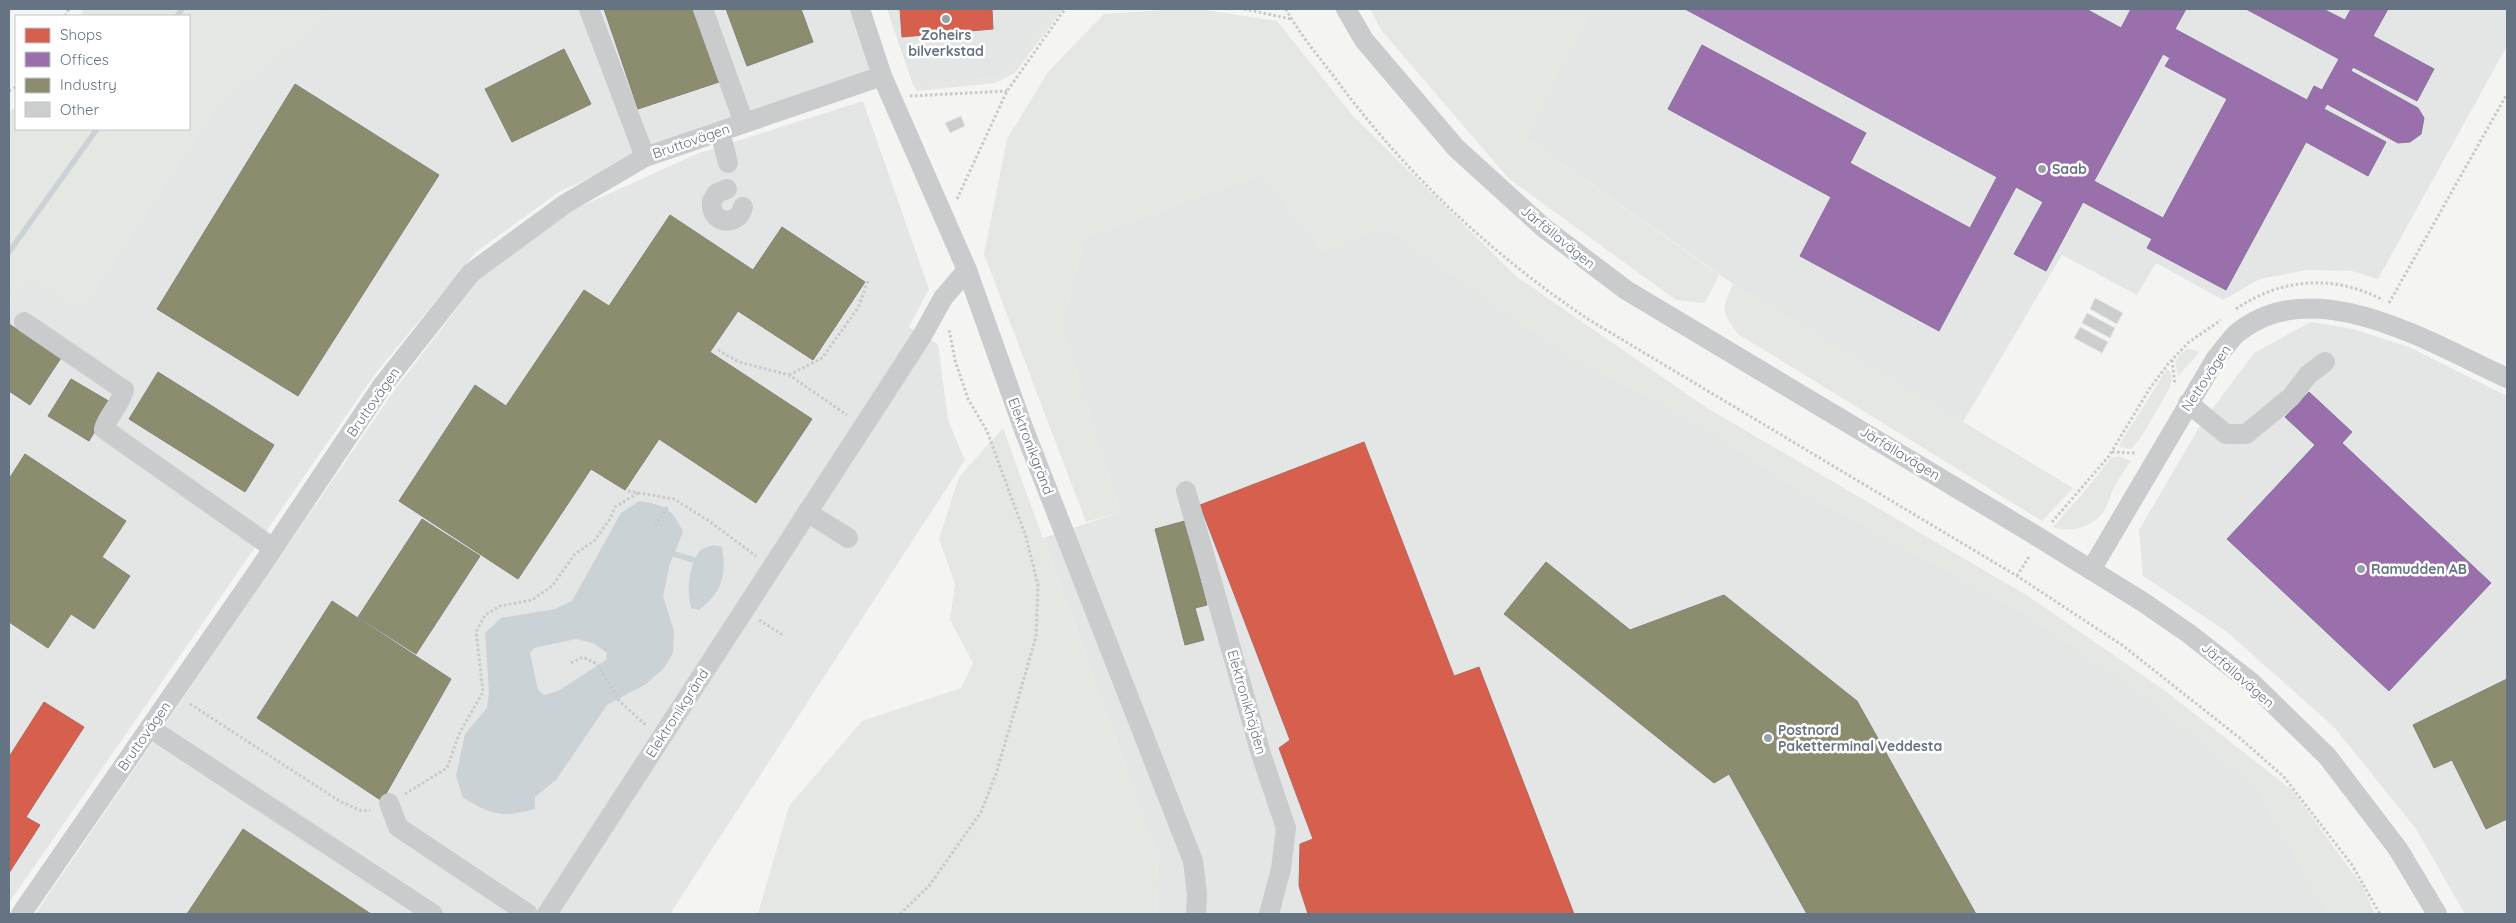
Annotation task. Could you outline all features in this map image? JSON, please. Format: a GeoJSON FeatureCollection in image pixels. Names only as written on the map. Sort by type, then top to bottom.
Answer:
{"type":"FeatureCollection","features":[{"type":"Feature","properties":{"kind":"street"},"geometry":{"type":"LineString","coordinates":[[589,9],[645,157]]}},
{"type":"Feature","properties":{"kind":"street"},"geometry":{"type":"LineString","coordinates":[[703,9],[744,123]]}},
{"type":"Feature","properties":{"kind":"street","name":"Elektronikgränd"},"geometry":{"type":"LineString","coordinates":[[860,9],[882,76],[893,97],[967,270],[1024,430],[1193,861],[1197,894],[1196,914]]}},
{"type":"Feature","properties":{"kind":"street","name":"Järfällavägen"},"geometry":{"type":"LineString","coordinates":[[1346,9],[1364,40],[1456,148],[1544,228],[1611,279],[1634,295],[2091,570],[2188,633],[2252,684],[2326,756],[2398,848],[2437,914]]}},
{"type":"Feature","properties":{"kind":"street","name":"Bruttovägen"},"geometry":{"type":"LineString","coordinates":[[21,914],[150,728],[382,386],[471,273],[565,204],[645,157],[882,76]]}},
{"type":"Feature","properties":{"kind":"street"},"geometry":{"type":"LineString","coordinates":[[720,132],[728,163]]}},
{"type":"Feature","properties":{"kind":"street"},"geometry":{"type":"LineString","coordinates":[[722,191],[711,206],[717,218],[722,221],[734,220],[739,217],[743,207]]}},
{"type":"Feature","properties":{"kind":"street","name":"Elektronikgränd"},"geometry":{"type":"LineString","coordinates":[[547,914],[864,426],[943,298],[967,270]]}},
{"type":"Feature","properties":{"kind":"street","name":"Nettovägen"},"geometry":{"type":"LineString","coordinates":[[2091,570],[2216,358],[2236,334],[2267,317],[2307,308],[2327,308],[2377,320],[2507,378]]}},
{"type":"Feature","properties":{"kind":"street"},"geometry":{"type":"LineString","coordinates":[[24,322],[124,390],[123,396],[106,421],[104,429],[273,548]]}},
{"type":"Feature","properties":{"kind":"street"},"geometry":{"type":"LineString","coordinates":[[2188,403],[2226,434],[2246,434],[2292,397],[2308,375],[2325,362]]}},
{"type":"Feature","properties":{"kind":"street","name":"Elektronikhöjden"},"geometry":{"type":"LineString","coordinates":[[1186,491],[1261,754],[1286,828],[1281,868],[1268,914]]}},
{"type":"Feature","properties":{"kind":"street"},"geometry":{"type":"LineString","coordinates":[[807,512],[848,538]]}},
{"type":"Feature","properties":{"kind":"street"},"geometry":{"type":"LineString","coordinates":[[150,728],[433,914]]}},
{"type":"Feature","properties":{"kind":"street"},"geometry":{"type":"LineString","coordinates":[[389,803],[398,827],[528,914]]}},
{"type":"Feature","properties":{"kind":"path"},"geometry":{"type":"LineString","coordinates":[[942,212],[956,201],[1007,90],[1065,9]]}},
{"type":"Feature","properties":{"kind":"path"},"geometry":{"type":"LineString","coordinates":[[1244,9],[1291,19]]}},
{"type":"Feature","properties":{"kind":"path"},"geometry":{"type":"LineString","coordinates":[[1286,9],[1291,19],[1368,123],[1445,204],[1495,251],[1591,321],[2017,576],[2129,651],[2241,739],[2284,777],[2352,865],[2380,914]]}},
{"type":"Feature","properties":{"kind":"path"},"geometry":{"type":"LineString","coordinates":[[893,97],[1007,90]]}},
{"type":"Feature","properties":{"kind":"path"},"geometry":{"type":"LineString","coordinates":[[2389,303],[2507,94]]}},
{"type":"Feature","properties":{"kind":"path"},"geometry":{"type":"LineString","coordinates":[[789,376],[822,358],[858,308],[868,281]]}},
{"type":"Feature","properties":{"kind":"path"},"geometry":{"type":"LineString","coordinates":[[900,914],[930,886],[981,812],[996,774],[1036,637],[1038,585],[1026,537],[987,431],[968,398],[955,360],[943,298]]}},
{"type":"Feature","properties":{"kind":"path"},"geometry":{"type":"LineString","coordinates":[[2050,524],[2112,452],[2150,388],[2188,342]]}},
{"type":"Feature","properties":{"kind":"path"},"geometry":{"type":"LineString","coordinates":[[718,350],[739,362],[789,376],[864,426]]}},
{"type":"Feature","properties":{"kind":"path"},"geometry":{"type":"LineString","coordinates":[[2171,392],[2176,384],[2172,360]]}},
{"type":"Feature","properties":{"kind":"path"},"geometry":{"type":"LineString","coordinates":[[2112,452],[2134,454],[2139,447]]}},
{"type":"Feature","properties":{"kind":"path"},"geometry":{"type":"LineString","coordinates":[[628,491],[674,499],[709,521],[732,541],[772,567]]}},
{"type":"Feature","properties":{"kind":"path"},"geometry":{"type":"LineString","coordinates":[[173,694],[341,802],[362,811],[381,808],[447,768],[459,734],[483,692],[476,632],[485,615],[500,606],[532,600],[552,586],[575,554],[594,541],[610,519],[615,507],[638,493]]}},
{"type":"Feature","properties":{"kind":"path"},"geometry":{"type":"LineString","coordinates":[[655,526],[667,506]]}},
{"type":"Feature","properties":{"kind":"path"},"geometry":{"type":"LineString","coordinates":[[2017,576],[2031,554]]}},
{"type":"Feature","properties":{"kind":"path"},"geometry":{"type":"LineString","coordinates":[[744,611],[783,636]]}},
{"type":"Feature","properties":{"kind":"path"},"geometry":{"type":"LineString","coordinates":[[571,663],[583,657],[597,664],[620,702],[636,717]]}},
{"type":"Feature","properties":{"kind":"shaded area"},"geometry":{"type":"Polygon","coordinates":[[[83,9],[335,9],[217,105],[80,310],[28,275],[9,301],[9,112],[15,108],[15,130],[190,130],[190,15],[82,15],[83,9]]]}},
{"type":"Feature","properties":{"kind":"shaded area"},"geometry":{"type":"Polygon","coordinates":[[[335,9],[849,9],[876,74],[690,132],[559,192],[476,252],[375,374],[9,903],[9,301],[28,275],[80,310],[217,105],[335,9]]]}},
{"type":"Feature","properties":{"kind":"shaded area"},"geometry":{"type":"Polygon","coordinates":[[[887,9],[1056,9],[1011,68],[996,78],[913,85],[887,9]]]}},
{"type":"Feature","properties":{"kind":"shaded area"},"geometry":{"type":"Polygon","coordinates":[[[1056,9],[1063,9],[1015,73],[995,83],[917,91],[913,85],[996,78],[1011,68],[1056,9]]]}},
{"type":"Feature","properties":{"kind":"shaded area"},"geometry":{"type":"Polygon","coordinates":[[[1198,9],[1277,21],[1352,115],[1517,277],[1707,408],[2028,596],[2164,690],[2292,790],[2363,887],[2375,914],[2329,914],[2256,787],[2152,700],[2021,611],[1807,494],[1697,423],[1557,348],[1385,227],[1322,251],[1264,175],[1085,236],[1062,325],[1120,512],[1086,522],[984,254],[1007,139],[1048,72],[1104,14],[1198,9]]]}},
{"type":"Feature","properties":{"kind":"shaded area"},"geometry":{"type":"Polygon","coordinates":[[[1370,9],[1593,9],[1565,58],[1526,138],[1719,275],[1705,303],[1676,300],[1509,179],[1382,31],[1370,9]]]}},
{"type":"Feature","properties":{"kind":"shaded area"},"geometry":{"type":"Polygon","coordinates":[[[1593,9],[2507,9],[2507,46],[2378,279],[2352,271],[2307,270],[2260,279],[2223,300],[2156,263],[2137,295],[2062,255],[1963,422],[1733,284],[1526,138],[1565,58],[1593,9]]]}},
{"type":"Feature","properties":{"kind":"shaded area"},"geometry":{"type":"Polygon","coordinates":[[[863,101],[929,289],[909,327],[938,344],[948,420],[965,460],[670,914],[35,914],[391,395],[482,275],[575,209],[699,153],[863,101]]]}},
{"type":"Feature","properties":{"kind":"shaded area"},"geometry":{"type":"Polygon","coordinates":[[[1264,175],[1322,251],[1385,227],[1557,348],[1697,423],[1807,494],[2021,611],[2152,700],[2256,787],[2329,914],[1156,914],[1158,857],[1043,538],[1120,512],[1062,325],[1085,236],[1264,175]]]}},
{"type":"Feature","properties":{"kind":"shaded area"},"geometry":{"type":"Polygon","coordinates":[[[1733,284],[2073,488],[2042,521],[1738,334],[1728,320],[1725,310],[1733,284]]]}},
{"type":"Feature","properties":{"kind":"shaded area"},"geometry":{"type":"Polygon","coordinates":[[[2311,322],[2353,329],[2409,347],[2507,396],[2507,914],[2465,914],[2416,829],[2334,727],[2227,632],[2143,576],[2139,530],[2201,424],[2254,353],[2311,322]]]}},
{"type":"Feature","properties":{"kind":"shaded area"},"geometry":{"type":"Polygon","coordinates":[[[2188,349],[2198,351],[2198,354],[2178,376],[2175,362],[2181,353],[2188,349]]]}},
{"type":"Feature","properties":{"kind":"shaded area"},"geometry":{"type":"Polygon","coordinates":[[[2167,369],[2172,377],[2170,387],[2143,434],[2131,449],[2120,447],[2119,445],[2167,369]]]}},
{"type":"Feature","properties":{"kind":"shaded area"},"geometry":{"type":"Polygon","coordinates":[[[1003,428],[1158,857],[1156,914],[758,914],[789,806],[862,721],[961,688],[973,663],[950,620],[955,584],[939,539],[959,477],[1003,428]]]}},
{"type":"Feature","properties":{"kind":"shaded area"},"geometry":{"type":"Polygon","coordinates":[[[2118,456],[2131,461],[2112,491],[2105,510],[2100,516],[2090,524],[2078,528],[2065,530],[2053,527],[2111,458],[2118,456]]]}},
{"type":"Feature","properties":{"kind":"shaded area"},"geometry":{"type":"Polygon","coordinates":[[[639,501],[655,504],[667,509],[671,513],[683,532],[670,564],[663,596],[674,631],[673,653],[664,668],[646,684],[607,705],[556,780],[535,797],[535,809],[505,814],[482,808],[463,798],[456,776],[465,734],[487,708],[489,692],[485,633],[501,618],[555,609],[572,601],[621,513],[639,501]],[[576,639],[534,648],[530,653],[538,690],[544,695],[558,691],[606,660],[607,653],[593,643],[576,639]]]}},
{"type":"Feature","properties":{"kind":"shaded area"},"geometry":{"type":"Polygon","coordinates":[[[713,545],[722,547],[724,567],[721,583],[713,597],[699,610],[691,608],[689,587],[695,558],[700,551],[713,545]]]}},
{"type":"Feature","properties":{"kind":"building: Shops","name":"Zoheirs bilverkstad"},"geometry":{"type":"Polygon","coordinates":[[[900,9],[992,9],[993,29],[902,37],[900,9]]]}},
{"type":"Feature","properties":{"kind":"building: Shops"},"geometry":{"type":"Polygon","coordinates":[[[1364,442],[1454,676],[1479,667],[1574,914],[1308,914],[1299,886],[1300,844],[1313,839],[1279,748],[1290,740],[1200,505],[1364,442]]]}},
{"type":"Feature","properties":{"kind":"building: Shops"},"geometry":{"type":"Polygon","coordinates":[[[44,702],[84,727],[26,817],[40,825],[9,873],[9,757],[44,702]]]}},
{"type":"Feature","properties":{"kind":"building: Offices","name":"Saab"},"geometry":{"type":"Polygon","coordinates":[[[1685,9],[2086,9],[2121,28],[2131,9],[2186,9],[2175,29],[2307,100],[2314,86],[2322,90],[2339,59],[2246,9],[2323,9],[2345,20],[2351,9],[2388,9],[2373,36],[2434,69],[2417,101],[2353,67],[2351,71],[2418,108],[2424,118],[2421,134],[2410,142],[2398,143],[2327,104],[2324,109],[2386,142],[2368,176],[2306,142],[2226,290],[2147,248],[2152,239],[2083,202],[2046,271],[2014,254],[2043,202],[2016,187],[1939,331],[1800,256],[1831,197],[1668,109],[1702,45],[1866,133],[1850,163],[1970,228],[1997,177],[1685,9]],[[2163,54],[2094,181],[2163,218],[2227,99],[2165,66],[2170,58],[2163,54]]]}},
{"type":"Feature","properties":{"kind":"building: Offices"},"geometry":{"type":"Polygon","coordinates":[[[2309,392],[2352,432],[2342,443],[2491,583],[2389,691],[2227,539],[2315,445],[2285,417],[2309,392]]]}},
{"type":"Feature","properties":{"kind":"building: Industry"},"geometry":{"type":"Polygon","coordinates":[[[604,9],[695,9],[719,82],[638,109],[604,9]]]}},
{"type":"Feature","properties":{"kind":"building: Industry"},"geometry":{"type":"Polygon","coordinates":[[[726,9],[801,9],[813,42],[747,66],[726,9]]]}},
{"type":"Feature","properties":{"kind":"building: Industry"},"geometry":{"type":"Polygon","coordinates":[[[564,49],[591,104],[512,142],[485,89],[564,49]]]}},
{"type":"Feature","properties":{"kind":"building: Industry"},"geometry":{"type":"Polygon","coordinates":[[[295,84],[439,175],[298,396],[157,309],[295,84]]]}},
{"type":"Feature","properties":{"kind":"building: Industry"},"geometry":{"type":"Polygon","coordinates":[[[670,215],[753,270],[782,227],[865,282],[813,360],[738,311],[710,352],[812,419],[756,503],[659,439],[625,490],[591,469],[518,579],[399,501],[475,385],[506,406],[584,290],[609,306],[670,215]]]}},
{"type":"Feature","properties":{"kind":"building: Industry"},"geometry":{"type":"Polygon","coordinates":[[[9,324],[61,358],[30,405],[9,391],[9,324]]]}},
{"type":"Feature","properties":{"kind":"building: Industry"},"geometry":{"type":"Polygon","coordinates":[[[158,372],[274,445],[245,492],[129,419],[158,372]]]}},
{"type":"Feature","properties":{"kind":"building: Industry"},"geometry":{"type":"Polygon","coordinates":[[[71,379],[112,403],[89,441],[48,416],[71,379]]]}},
{"type":"Feature","properties":{"kind":"building: Industry"},"geometry":{"type":"Polygon","coordinates":[[[25,454],[126,521],[102,557],[130,576],[94,629],[71,614],[48,648],[9,622],[9,479],[25,454]]]}},
{"type":"Feature","properties":{"kind":"building: Industry"},"geometry":{"type":"Polygon","coordinates":[[[422,519],[480,556],[416,654],[358,617],[422,519]]]}},
{"type":"Feature","properties":{"kind":"building: Industry"},"geometry":{"type":"Polygon","coordinates":[[[1185,521],[1207,605],[1195,608],[1204,640],[1185,645],[1155,529],[1185,521]]]}},
{"type":"Feature","properties":{"kind":"building: Industry","name":"Postnord Paketterminal Veddesta"},"geometry":{"type":"Polygon","coordinates":[[[1546,562],[1630,630],[1724,595],[1857,701],[1976,914],[1807,914],[1729,774],[1714,783],[1504,614],[1546,562]]]}},
{"type":"Feature","properties":{"kind":"building: Industry"},"geometry":{"type":"Polygon","coordinates":[[[332,601],[451,679],[382,801],[257,718],[332,601]]]}},
{"type":"Feature","properties":{"kind":"building: Industry"},"geometry":{"type":"Polygon","coordinates":[[[2507,679],[2507,819],[2486,829],[2452,760],[2434,768],[2413,725],[2507,679]]]}},
{"type":"Feature","properties":{"kind":"building: Industry"},"geometry":{"type":"Polygon","coordinates":[[[243,829],[371,914],[187,914],[243,829]]]}},
{"type":"Feature","properties":{"kind":"building: Other"},"geometry":{"type":"Polygon","coordinates":[[[961,116],[965,126],[950,133],[945,123],[961,116]]]}},
{"type":"Feature","properties":{"kind":"building: Other"},"geometry":{"type":"Polygon","coordinates":[[[2095,298],[2123,313],[2117,324],[2090,309],[2095,298]]]}},
{"type":"Feature","properties":{"kind":"building: Other"},"geometry":{"type":"Polygon","coordinates":[[[2087,313],[2115,328],[2110,338],[2082,323],[2087,313]]]}},
{"type":"Feature","properties":{"kind":"building: Other"},"geometry":{"type":"Polygon","coordinates":[[[2080,327],[2108,342],[2102,353],[2074,338],[2080,327]]]}},
{"type":"Feature","properties":{"kind":"waterway"},"geometry":{"type":"LineString","coordinates":[[178,15],[182,9]]}},
{"type":"Feature","properties":{"kind":"waterway"},"geometry":{"type":"LineString","coordinates":[[9,252],[96,130]]}},
{"type":"Feature","properties":{"kind":"waterway"},"geometry":{"type":"LineString","coordinates":[[674,554],[694,560]]}},
{"type":"Feature","properties":{"kind":"place","name":"Zoheirs bilverkstad"},"geometry":{"type":"Point","coordinates":[946,19]}},
{"type":"Feature","properties":{"kind":"place","name":"Saab"},"geometry":{"type":"Point","coordinates":[2042,169]}},
{"type":"Feature","properties":{"kind":"place","name":"Ramudden AB"},"geometry":{"type":"Point","coordinates":[2361,569]}},
{"type":"Feature","properties":{"kind":"place","name":"Postnord Paketterminal Veddesta"},"geometry":{"type":"Point","coordinates":[1768,738]}}]}
